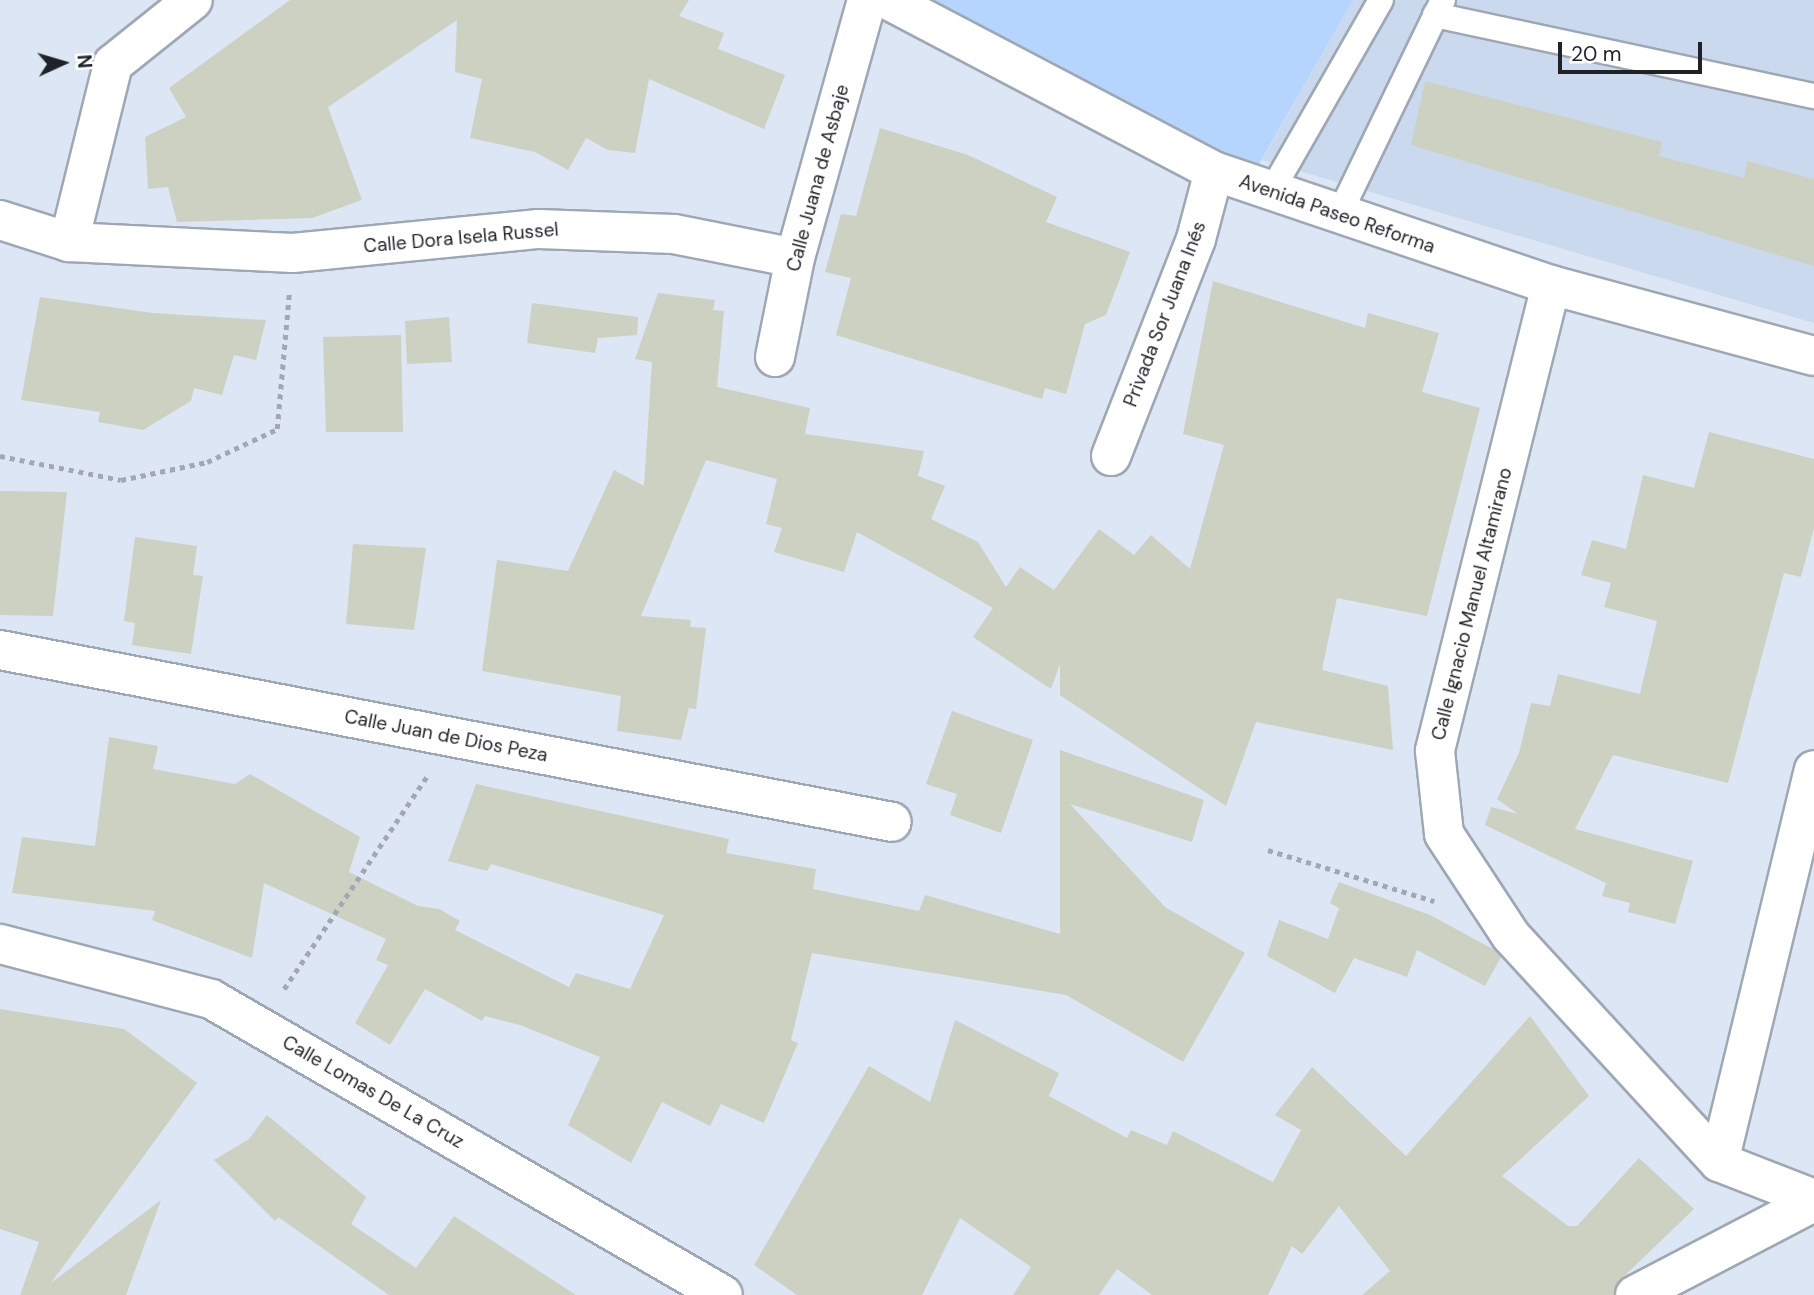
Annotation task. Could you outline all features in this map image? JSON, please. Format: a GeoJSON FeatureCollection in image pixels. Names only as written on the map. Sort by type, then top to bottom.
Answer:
{"type":"FeatureCollection","features":[{"type":"Feature","properties":{"kind":"street"},"geometry":{"type":"LineString","coordinates":[[69,242],[113,64],[193,0]]}},
{"type":"Feature","properties":{"kind":"street","name":"Calle Juana de Asbaje"},"geometry":{"type":"LineString","coordinates":[[775,357],[795,258],[867,0]]}},
{"type":"Feature","properties":{"kind":"street","name":"Avenida Paseo Reforma"},"geometry":{"type":"LineString","coordinates":[[888,0],[1214,171],[1338,217],[1551,285],[1814,356]]}},
{"type":"Feature","properties":{"kind":"street","name":"Privada Sor Juana Inés"},"geometry":{"type":"LineString","coordinates":[[1111,456],[1196,239],[1214,171]]}},
{"type":"Feature","properties":{"kind":"street","name":"Calle Dora Isela Russel"},"geometry":{"type":"LineString","coordinates":[[0,220],[69,242],[293,253],[539,229],[674,234],[795,258]]}},
{"type":"Feature","properties":{"kind":"street","name":"Calle Ignacio Manuel Altamirano"},"geometry":{"type":"LineString","coordinates":[[1551,285],[1435,751],[1444,834],[1511,936],[1718,1162],[1814,1200]]}},
{"type":"Feature","properties":{"kind":"street","name":"Calle Juan de Dios Peza"},"geometry":{"type":"LineString","coordinates":[[0,650],[892,822]]}},
{"type":"Feature","properties":{"kind":"street"},"geometry":{"type":"LineString","coordinates":[[1718,1162],[1814,770]]}},
{"type":"Feature","properties":{"kind":"street","name":"Calle Lomas De La Cruz"},"geometry":{"type":"LineString","coordinates":[[0,944],[211,999],[723,1295]]}},
{"type":"Feature","properties":{"kind":"street","name":"Calle Ignacio Manuel Altamirano"},"geometry":{"type":"LineString","coordinates":[[1635,1295],[1814,1200]]}},
{"type":"Feature","properties":{"kind":"lane"},"geometry":{"type":"LineString","coordinates":[[1270,192],[1381,0]]}},
{"type":"Feature","properties":{"kind":"lane"},"geometry":{"type":"LineString","coordinates":[[1338,217],[1439,8],[1814,96]]}},
{"type":"Feature","properties":{"kind":"path"},"geometry":{"type":"LineString","coordinates":[[0,456],[121,480],[207,462],[277,429],[293,253]]}},
{"type":"Feature","properties":{"kind":"path"},"geometry":{"type":"LineString","coordinates":[[259,1026],[453,737]]}},
{"type":"Feature","properties":{"kind":"path"},"geometry":{"type":"LineString","coordinates":[[1268,850],[1438,902],[1492,906]]}},
{"type":"Feature","properties":{"kind":"shaded area"},"geometry":{"type":"Polygon","coordinates":[[[888,0],[1353,0],[1248,183],[888,0]]]}},
{"type":"Feature","properties":{"kind":"shaded area"},"geometry":{"type":"Polygon","coordinates":[[[1353,0],[1814,0],[1814,323],[1262,160],[1353,0]]]}},
{"type":"Feature","properties":{"kind":"building"},"geometry":{"type":"Polygon","coordinates":[[[290,0],[689,0],[679,16],[724,33],[718,49],[785,75],[764,129],[649,79],[635,153],[608,150],[586,138],[568,170],[535,152],[470,138],[482,79],[455,72],[457,20],[328,107],[362,200],[312,218],[177,222],[168,187],[148,189],[145,137],[186,117],[169,88],[290,0]]]}},
{"type":"Feature","properties":{"kind":"building"},"geometry":{"type":"Polygon","coordinates":[[[1425,81],[1662,142],[1659,156],[1744,178],[1747,161],[1814,179],[1814,266],[1411,145],[1425,81]]]}},
{"type":"Feature","properties":{"kind":"building"},"geometry":{"type":"Polygon","coordinates":[[[880,128],[968,155],[1057,197],[1046,222],[1130,252],[1106,315],[1085,324],[1066,394],[1045,388],[1042,399],[836,335],[851,278],[825,272],[841,214],[856,216],[880,128]]]}},
{"type":"Feature","properties":{"kind":"building"},"geometry":{"type":"Polygon","coordinates":[[[1213,281],[1365,328],[1368,313],[1439,333],[1422,392],[1480,408],[1427,616],[1337,598],[1322,670],[1388,686],[1393,750],[1256,722],[1226,806],[1060,695],[1060,664],[1051,689],[973,637],[993,608],[944,580],[857,532],[844,572],[774,552],[782,528],[766,524],[777,479],[706,460],[641,616],[691,620],[690,627],[706,628],[696,709],[689,708],[681,740],[617,731],[621,696],[482,671],[497,560],[568,571],[614,470],[644,486],[652,362],[635,359],[658,293],[715,300],[713,310],[724,311],[717,387],[810,408],[805,434],[924,451],[918,476],[945,486],[931,519],[978,542],[1006,587],[1020,567],[1054,590],[1099,529],[1134,555],[1151,535],[1190,569],[1224,445],[1183,434],[1213,281]]]}},
{"type":"Feature","properties":{"kind":"building"},"geometry":{"type":"Polygon","coordinates":[[[40,297],[153,313],[266,320],[256,360],[234,355],[222,395],[194,388],[191,401],[143,430],[98,422],[100,412],[21,400],[40,297]]]}},
{"type":"Feature","properties":{"kind":"building"},"geometry":{"type":"Polygon","coordinates":[[[532,303],[638,317],[637,335],[598,338],[595,353],[527,343],[532,303]]]}},
{"type":"Feature","properties":{"kind":"building"},"geometry":{"type":"Polygon","coordinates":[[[449,317],[452,362],[407,364],[405,321],[449,317]]]}},
{"type":"Feature","properties":{"kind":"building"},"geometry":{"type":"Polygon","coordinates":[[[401,335],[403,432],[326,432],[323,337],[401,335]]]}},
{"type":"Feature","properties":{"kind":"building"},"geometry":{"type":"Polygon","coordinates":[[[1709,432],[1814,459],[1814,528],[1801,577],[1784,573],[1728,783],[1613,755],[1575,829],[1693,861],[1675,924],[1628,912],[1630,903],[1602,896],[1606,883],[1485,825],[1491,807],[1518,814],[1497,799],[1519,753],[1531,703],[1550,706],[1558,674],[1640,694],[1657,621],[1604,607],[1611,583],[1581,575],[1592,540],[1626,549],[1643,475],[1694,488],[1709,432]]]}},
{"type":"Feature","properties":{"kind":"building"},"geometry":{"type":"Polygon","coordinates":[[[0,491],[67,492],[53,616],[0,615],[0,491]]]}},
{"type":"Feature","properties":{"kind":"building"},"geometry":{"type":"Polygon","coordinates":[[[135,537],[197,546],[193,575],[203,576],[191,654],[132,645],[135,623],[124,621],[135,537]]]}},
{"type":"Feature","properties":{"kind":"building"},"geometry":{"type":"Polygon","coordinates":[[[353,544],[426,548],[414,630],[346,624],[353,544]]]}},
{"type":"Feature","properties":{"kind":"building"},"geometry":{"type":"Polygon","coordinates":[[[952,711],[1033,740],[1001,833],[950,815],[957,794],[926,784],[952,711]]]}},
{"type":"Feature","properties":{"kind":"building"},"geometry":{"type":"Polygon","coordinates":[[[109,737],[158,746],[153,769],[235,784],[250,774],[360,837],[349,872],[418,906],[439,909],[460,921],[455,930],[569,987],[576,973],[630,989],[664,915],[491,864],[487,871],[448,861],[476,784],[729,839],[726,853],[816,869],[813,889],[919,911],[925,895],[1060,934],[1060,750],[1204,800],[1192,842],[1070,804],[1165,907],[1245,953],[1183,1062],[1066,995],[812,953],[791,1040],[798,1043],[764,1123],[721,1104],[710,1126],[662,1102],[631,1163],[568,1125],[600,1057],[520,1025],[485,1016],[482,1021],[425,989],[390,1045],[355,1023],[388,965],[376,960],[386,939],[264,883],[252,958],[152,920],[155,911],[12,893],[22,837],[95,846],[109,737]]]}},
{"type":"Feature","properties":{"kind":"building"},"geometry":{"type":"Polygon","coordinates":[[[1339,882],[1430,915],[1493,949],[1501,957],[1485,986],[1417,950],[1407,977],[1354,958],[1335,993],[1267,956],[1279,920],[1328,939],[1339,908],[1330,903],[1339,882]]]}},
{"type":"Feature","properties":{"kind":"building"},"geometry":{"type":"Polygon","coordinates":[[[0,1009],[124,1029],[197,1083],[51,1283],[161,1200],[126,1295],[20,1295],[39,1242],[0,1229],[0,1009]]]}},
{"type":"Feature","properties":{"kind":"building"},"geometry":{"type":"Polygon","coordinates":[[[1530,1016],[1589,1096],[1502,1176],[1568,1226],[1577,1226],[1639,1158],[1694,1209],[1617,1283],[1613,1295],[1362,1295],[1390,1271],[1339,1206],[1302,1254],[1292,1246],[1268,1295],[1152,1295],[1117,1269],[1099,1295],[1013,1295],[1031,1267],[960,1218],[922,1295],[797,1295],[754,1265],[869,1066],[930,1102],[955,1020],[1059,1073],[1049,1096],[1127,1138],[1131,1130],[1167,1145],[1173,1131],[1273,1182],[1301,1130],[1275,1115],[1312,1067],[1406,1156],[1530,1016]]]}},
{"type":"Feature","properties":{"kind":"building"},"geometry":{"type":"Polygon","coordinates":[[[267,1115],[366,1197],[351,1224],[416,1268],[454,1216],[576,1295],[389,1295],[278,1217],[275,1221],[214,1160],[249,1139],[267,1115]]]}}]}
